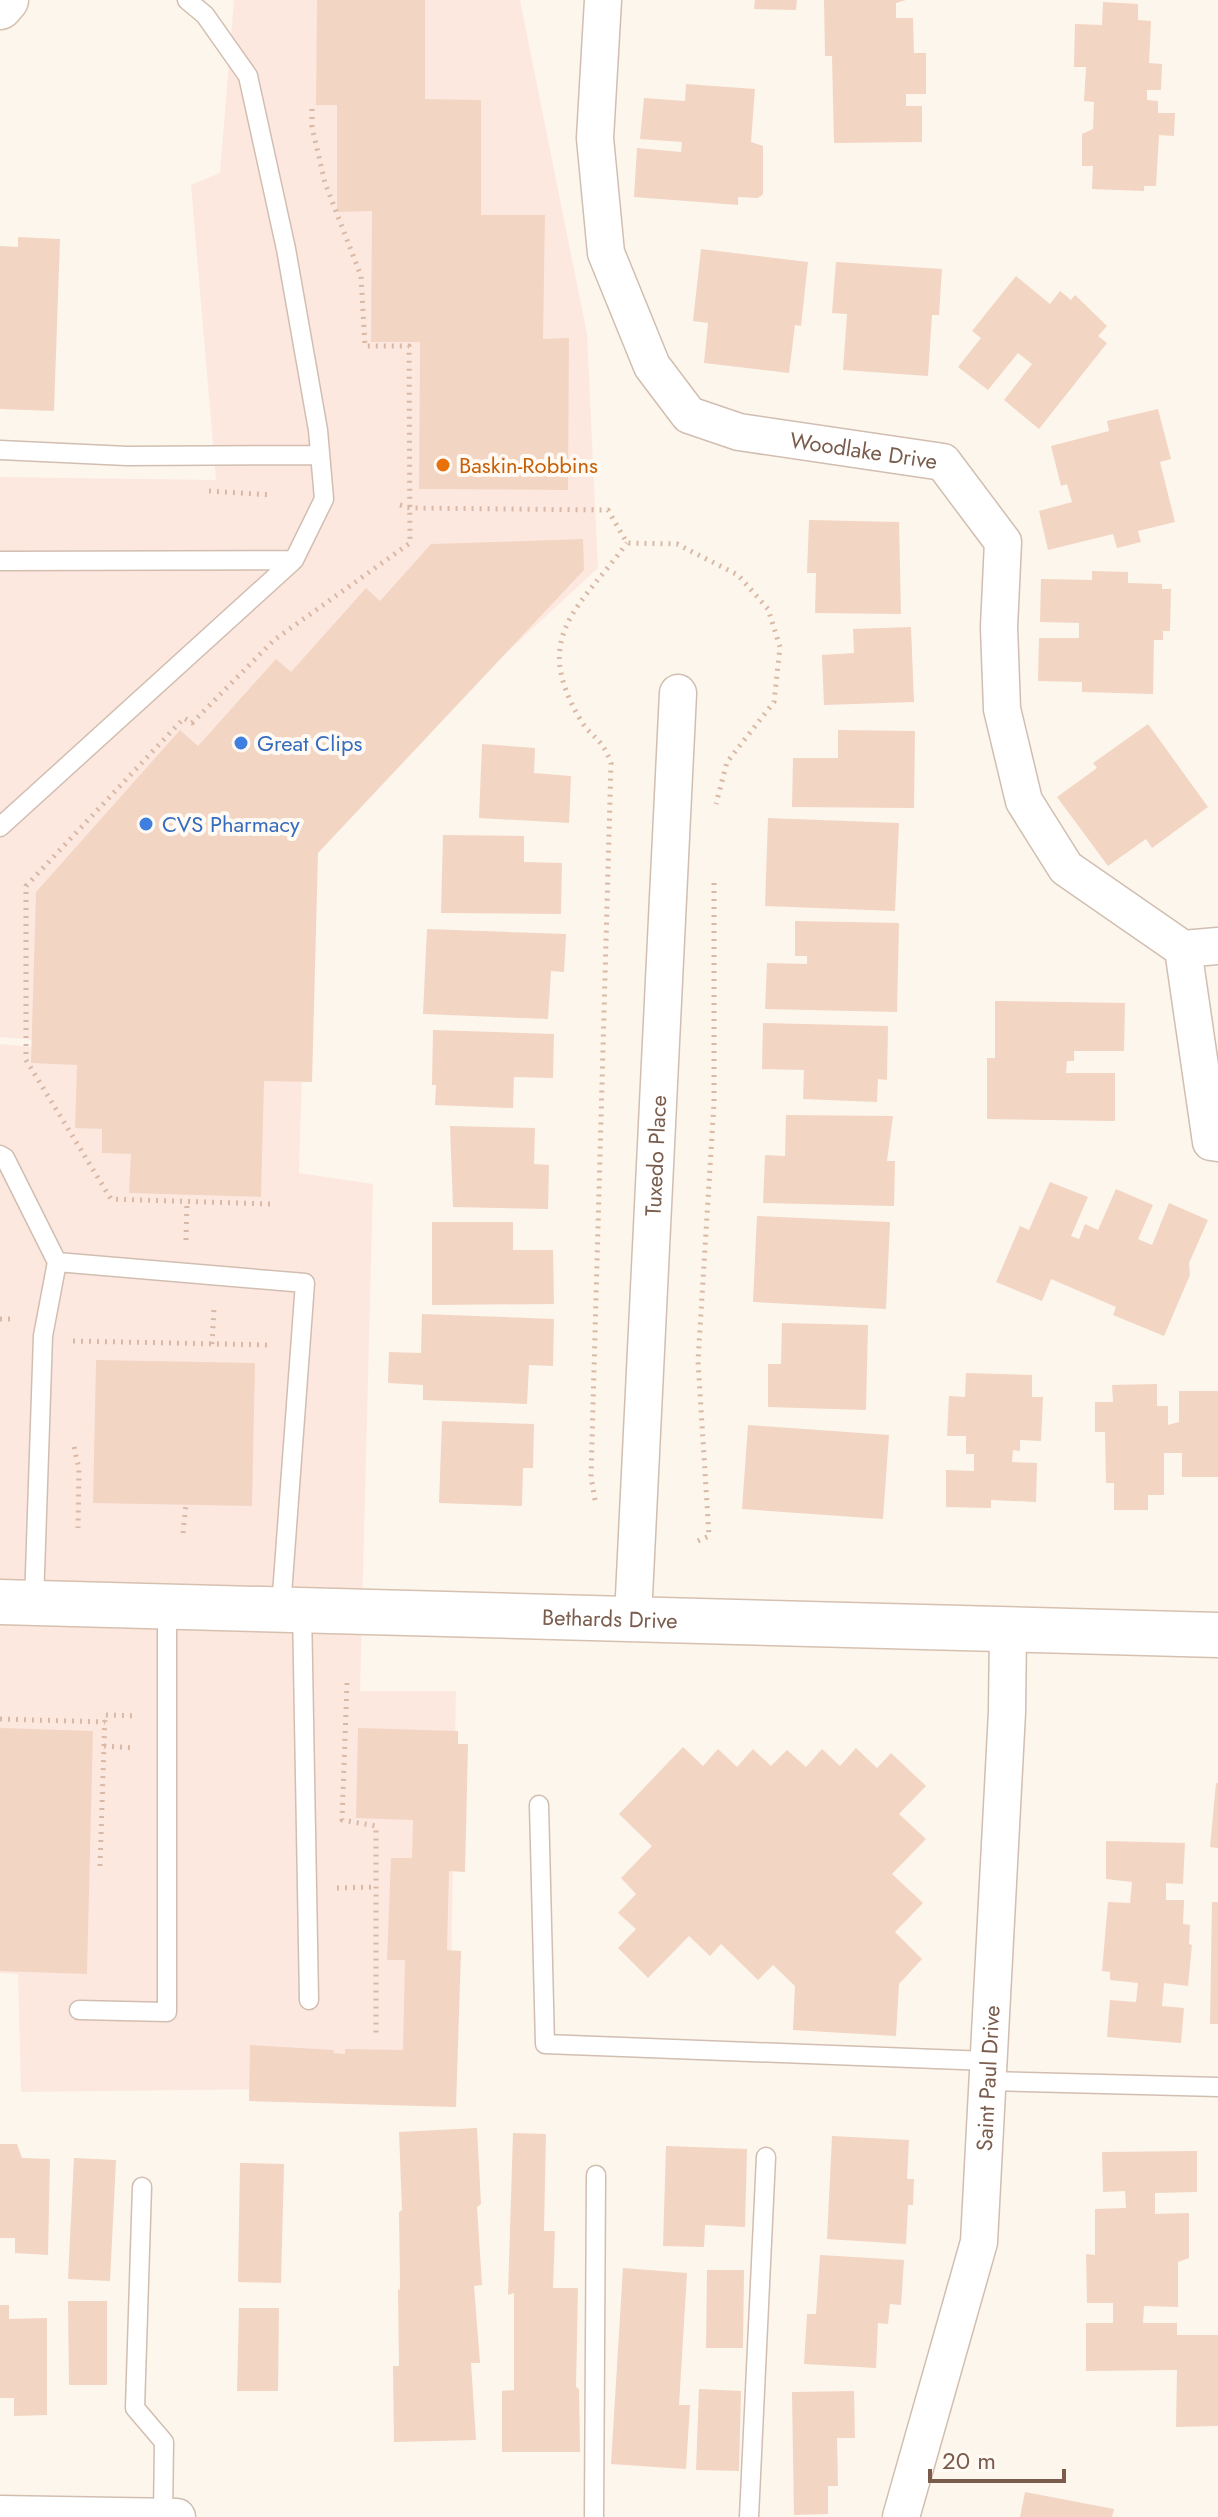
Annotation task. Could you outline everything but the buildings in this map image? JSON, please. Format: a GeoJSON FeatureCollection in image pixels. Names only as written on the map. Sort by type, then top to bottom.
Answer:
{"type":"FeatureCollection","features":[{"type":"Feature","properties":{"kind":"street"},"geometry":{"type":"LineString","coordinates":[[0,7],[6,0]]}},
{"type":"Feature","properties":{"kind":"street","name":"Woodlake Drive"},"geometry":{"type":"LineString","coordinates":[[603,0],[595,138],[606,253],[652,366],[689,415],[739,432],[943,462],[1003,542],[999,627],[1002,709],[1024,801],[1066,868],[1201,948],[1211,1142],[1218,1143]]}},
{"type":"Feature","properties":{"kind":"street","name":"Tuxedo Place"},"geometry":{"type":"LineString","coordinates":[[633,1617],[678,693]]}},
{"type":"Feature","properties":{"kind":"street","name":"Bethards Drive"},"geometry":{"type":"LineString","coordinates":[[17,1602],[1218,1635]]}},
{"type":"Feature","properties":{"kind":"street","name":"Saint Paul Drive"},"geometry":{"type":"LineString","coordinates":[[901,2517],[979,2242],[1008,1629]]}},
{"type":"Feature","properties":{"kind":"street"},"geometry":{"type":"LineString","coordinates":[[0,2514],[177,2517]]}},
{"type":"Feature","properties":{"kind":"lane"},"geometry":{"type":"LineString","coordinates":[[0,827],[294,560],[324,499],[320,455],[286,249],[248,76],[205,15],[187,0]]}},
{"type":"Feature","properties":{"kind":"lane"},"geometry":{"type":"LineString","coordinates":[[0,450],[127,456],[320,455]]}},
{"type":"Feature","properties":{"kind":"lane"},"geometry":{"type":"LineString","coordinates":[[0,561],[294,560]]}},
{"type":"Feature","properties":{"kind":"lane"},"geometry":{"type":"LineString","coordinates":[[0,1155],[5,1158],[57,1262],[43,1336],[17,1602]]}},
{"type":"Feature","properties":{"kind":"lane"},"geometry":{"type":"LineString","coordinates":[[57,1262],[305,1283],[300,1346],[292,1608],[309,2000]]}},
{"type":"Feature","properties":{"kind":"lane"},"geometry":{"type":"LineString","coordinates":[[79,2010],[167,2012],[167,1605]]}},
{"type":"Feature","properties":{"kind":"lane"},"geometry":{"type":"LineString","coordinates":[[539,1805],[545,2044],[1218,2087]]}},
{"type":"Feature","properties":{"kind":"lane"},"geometry":{"type":"LineString","coordinates":[[749,2517],[766,2157]]}},
{"type":"Feature","properties":{"kind":"lane"},"geometry":{"type":"LineString","coordinates":[[594,2517],[596,2175]]}},
{"type":"Feature","properties":{"kind":"lane"},"geometry":{"type":"LineString","coordinates":[[142,2187],[135,2408],[164,2442],[163,2516]]}},
{"type":"Feature","properties":{"kind":"path"},"geometry":{"type":"LineString","coordinates":[[400,505],[410,508]]}},
{"type":"Feature","properties":{"kind":"path"},"geometry":{"type":"LineString","coordinates":[[597,1514],[591,1477],[611,763],[604,742],[582,723],[561,683],[559,638],[586,594],[627,543]]}},
{"type":"Feature","properties":{"kind":"path"},"geometry":{"type":"LineString","coordinates":[[25,1033],[26,1060],[111,1199],[270,1204]]}},
{"type":"Feature","properties":{"kind":"path"},"geometry":{"type":"LineString","coordinates":[[186,1240],[187,1201]]}},
{"type":"Feature","properties":{"kind":"path"},"geometry":{"type":"LineString","coordinates":[[212,1344],[214,1303]]}},
{"type":"Feature","properties":{"kind":"path"},"geometry":{"type":"LineString","coordinates":[[69,1356],[69,1341],[300,1346]]}},
{"type":"Feature","properties":{"kind":"path"},"geometry":{"type":"LineString","coordinates":[[73,1443],[79,1469],[78,1528]]}},
{"type":"Feature","properties":{"kind":"path"},"geometry":{"type":"LineString","coordinates":[[183,1533],[186,1504]]}},
{"type":"Feature","properties":{"kind":"path"},"geometry":{"type":"LineString","coordinates":[[347,1683],[342,1820],[376,1826],[376,2035]]}},
{"type":"Feature","properties":{"kind":"path"},"geometry":{"type":"LineString","coordinates":[[100,1866],[105,1715],[143,1716]]}},
{"type":"Feature","properties":{"kind":"path"},"geometry":{"type":"LineString","coordinates":[[0,1719],[105,1722]]}},
{"type":"Feature","properties":{"kind":"path"},"geometry":{"type":"LineString","coordinates":[[359,1886],[376,1887]]}},
{"type":"Feature","properties":{"kind":"shaded area"},"geometry":{"type":"Polygon","coordinates":[[[234,0],[520,0],[587,334],[598,568],[309,835],[303,1064],[0,1037],[0,477],[216,480],[191,185],[220,173],[234,0]]]}},
{"type":"Feature","properties":{"kind":"shaded area"},"geometry":{"type":"Polygon","coordinates":[[[0,1044],[302,1072],[299,1173],[373,1184],[360,1691],[456,1691],[449,2087],[21,2092],[18,1974],[0,1973],[0,1044]]]}},
{"type":"Feature","properties":{"kind":"place","name":"Baskin-Robbins"},"geometry":{"type":"Point","coordinates":[443,465]}},
{"type":"Feature","properties":{"kind":"place","name":"Great Clips"},"geometry":{"type":"Point","coordinates":[241,743]}},
{"type":"Feature","properties":{"kind":"place","name":"CVS Pharmacy"},"geometry":{"type":"Point","coordinates":[146,824]}}]}
